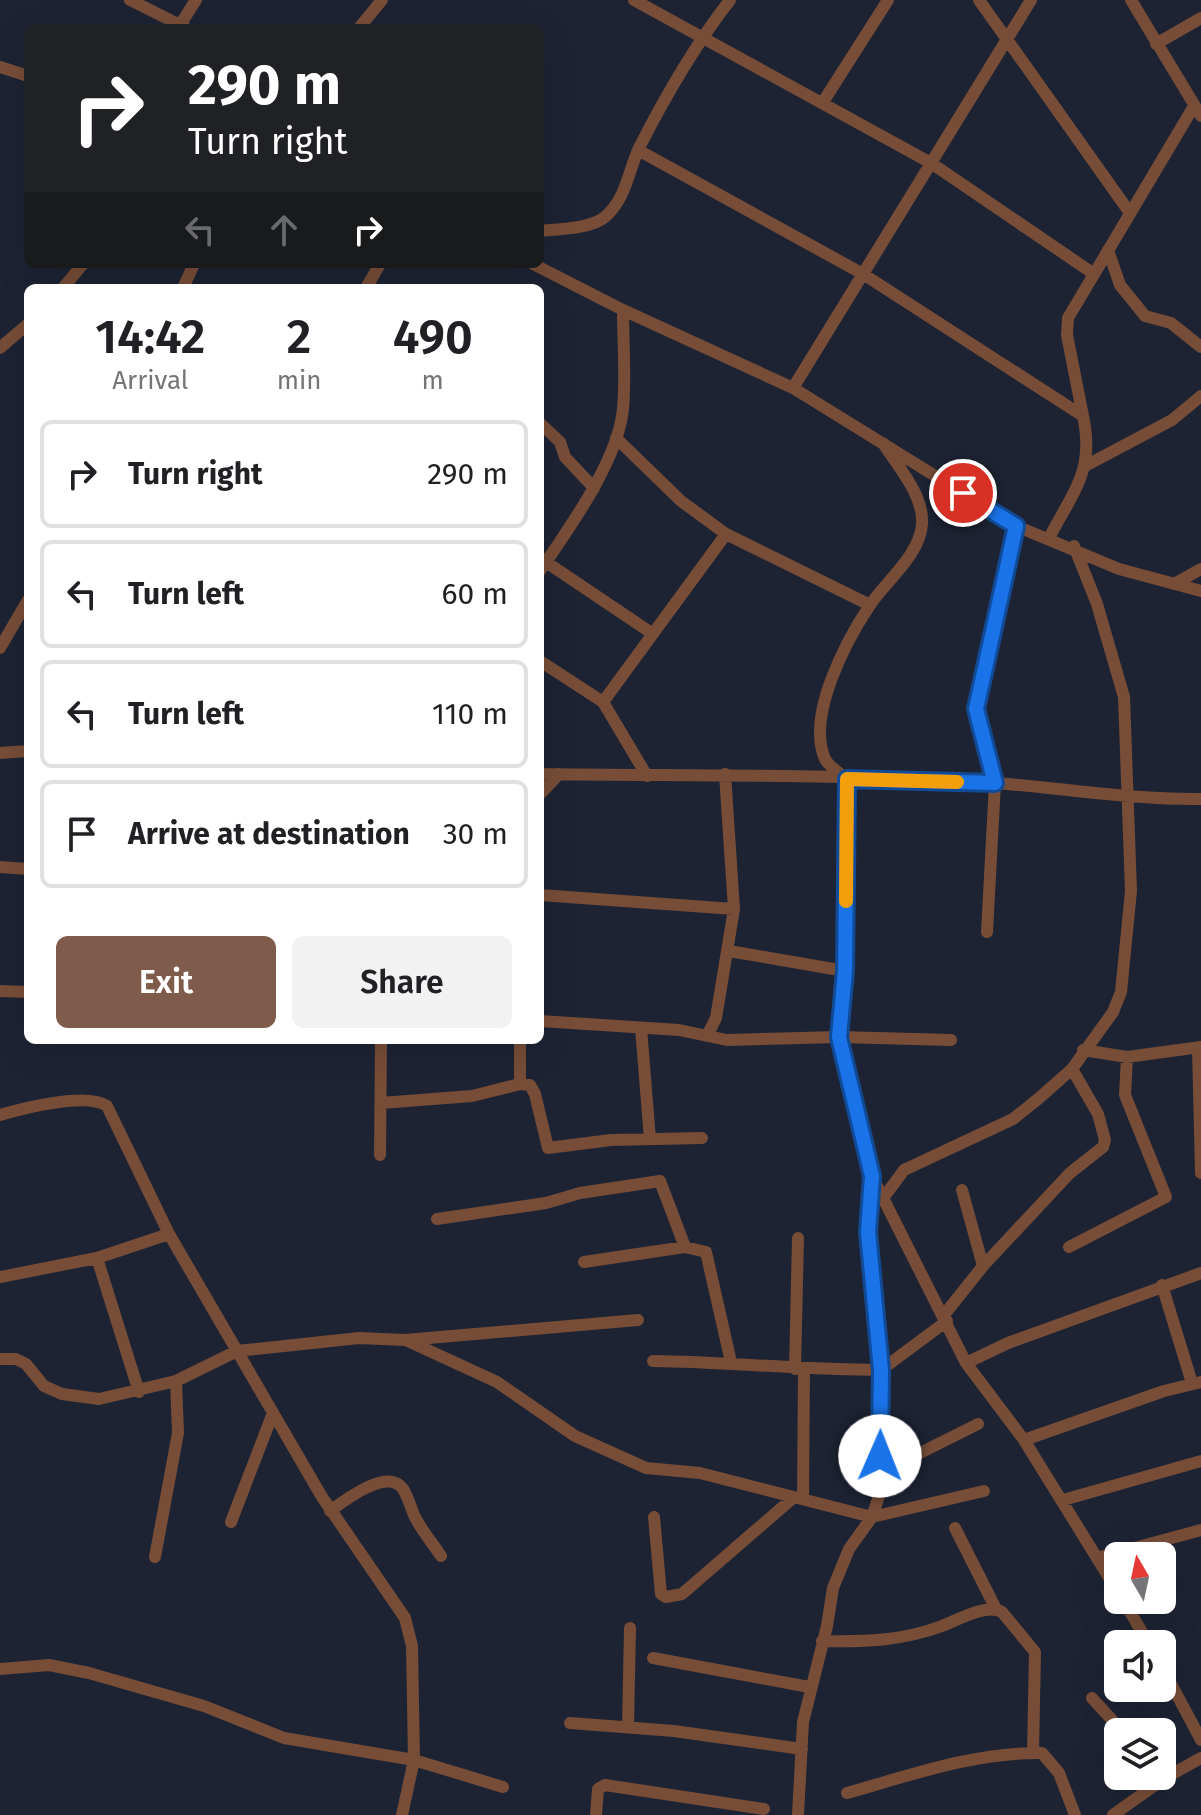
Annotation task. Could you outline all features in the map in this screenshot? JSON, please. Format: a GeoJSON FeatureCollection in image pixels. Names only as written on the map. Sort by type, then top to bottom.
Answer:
{"type":"FeatureCollection","features":[{"type":"Feature","properties":{"kind":"street"},"geometry":{"type":"LineString","coordinates":[[130,0],[179,24]]}},
{"type":"Feature","properties":{"kind":"street"},"geometry":{"type":"LineString","coordinates":[[184,24],[196,0]]}},
{"type":"Feature","properties":{"kind":"street"},"geometry":{"type":"LineString","coordinates":[[362,24],[382,0]]}},
{"type":"Feature","properties":{"kind":"street"},"geometry":{"type":"LineString","coordinates":[[634,0],[931,163],[1094,274]]}},
{"type":"Feature","properties":{"kind":"street"},"geometry":{"type":"LineString","coordinates":[[544,230],[602,219],[625,190],[638,150],[701,37],[730,0]]}},
{"type":"Feature","properties":{"kind":"street"},"geometry":{"type":"LineString","coordinates":[[823,102],[888,0]]}},
{"type":"Feature","properties":{"kind":"street"},"geometry":{"type":"LineString","coordinates":[[979,0],[1130,213]]}},
{"type":"Feature","properties":{"kind":"street"},"geometry":{"type":"LineString","coordinates":[[793,388],[1031,0]]}},
{"type":"Feature","properties":{"kind":"street"},"geometry":{"type":"LineString","coordinates":[[1049,538],[1087,465],[1089,443],[1066,326],[1130,213],[1198,111],[1131,0]]}},
{"type":"Feature","properties":{"kind":"street"},"geometry":{"type":"LineString","coordinates":[[1156,44],[1201,18]]}},
{"type":"Feature","properties":{"kind":"street"},"geometry":{"type":"LineString","coordinates":[[0,67],[24,75]]}},
{"type":"Feature","properties":{"kind":"street"},"geometry":{"type":"LineString","coordinates":[[638,150],[863,274],[1083,416]]}},
{"type":"Feature","properties":{"kind":"street"},"geometry":{"type":"LineString","coordinates":[[1108,250],[1120,285],[1145,316],[1171,323],[1201,347]]}},
{"type":"Feature","properties":{"kind":"street"},"geometry":{"type":"LineString","coordinates":[[66,284],[80,268]]}},
{"type":"Feature","properties":{"kind":"street"},"geometry":{"type":"LineString","coordinates":[[541,268],[623,310],[793,388],[1016,526],[1074,546],[1119,569],[1201,591]]}},
{"type":"Feature","properties":{"kind":"street"},"geometry":{"type":"LineString","coordinates":[[544,561],[594,488],[616,438],[623,410],[623,310]]}},
{"type":"Feature","properties":{"kind":"street"},"geometry":{"type":"LineString","coordinates":[[3,340],[24,327]]}},
{"type":"Feature","properties":{"kind":"street"},"geometry":{"type":"LineString","coordinates":[[1087,465],[1172,420],[1201,396]]}},
{"type":"Feature","properties":{"kind":"street"},"geometry":{"type":"LineString","coordinates":[[544,427],[560,442],[565,457],[594,488]]}},
{"type":"Feature","properties":{"kind":"street"},"geometry":{"type":"LineString","coordinates":[[616,438],[681,501],[726,534],[870,605]]}},
{"type":"Feature","properties":{"kind":"street"},"geometry":{"type":"LineString","coordinates":[[883,443],[921,505],[922,526],[903,563],[870,605],[837,662],[820,734],[826,761],[847,779],[845,971],[839,1037],[872,1176],[896,1228],[946,1318],[966,1363],[1024,1440],[1104,1569]]}},
{"type":"Feature","properties":{"kind":"street"},"geometry":{"type":"LineString","coordinates":[[987,932],[995,783],[976,709],[1016,526]]}},
{"type":"Feature","properties":{"kind":"street"},"geometry":{"type":"LineString","coordinates":[[603,702],[726,534]]}},
{"type":"Feature","properties":{"kind":"street"},"geometry":{"type":"LineString","coordinates":[[884,1197],[904,1170],[1013,1119],[1072,1069],[1113,1012],[1121,992],[1131,891],[1120,675],[1074,546]]}},
{"type":"Feature","properties":{"kind":"street"},"geometry":{"type":"LineString","coordinates":[[544,565],[653,634]]}},
{"type":"Feature","properties":{"kind":"street"},"geometry":{"type":"LineString","coordinates":[[1174,584],[1201,569]]}},
{"type":"Feature","properties":{"kind":"street"},"geometry":{"type":"LineString","coordinates":[[0,648],[24,607]]}},
{"type":"Feature","properties":{"kind":"street"},"geometry":{"type":"LineString","coordinates":[[544,664],[603,702],[647,776]]}},
{"type":"Feature","properties":{"kind":"street"},"geometry":{"type":"LineString","coordinates":[[0,753],[24,751]]}},
{"type":"Feature","properties":{"kind":"street"},"geometry":{"type":"LineString","coordinates":[[544,774],[725,774],[995,783],[1128,796],[1201,799]]}},
{"type":"Feature","properties":{"kind":"street"},"geometry":{"type":"LineString","coordinates":[[544,790],[559,774]]}},
{"type":"Feature","properties":{"kind":"street"},"geometry":{"type":"LineString","coordinates":[[707,1036],[716,1018],[734,909],[725,774]]}},
{"type":"Feature","properties":{"kind":"street"},"geometry":{"type":"LineString","coordinates":[[0,867],[24,869]]}},
{"type":"Feature","properties":{"kind":"street"},"geometry":{"type":"LineString","coordinates":[[544,895],[734,909]]}},
{"type":"Feature","properties":{"kind":"street"},"geometry":{"type":"LineString","coordinates":[[729,951],[845,971]]}},
{"type":"Feature","properties":{"kind":"street"},"geometry":{"type":"LineString","coordinates":[[0,991],[24,992]]}},
{"type":"Feature","properties":{"kind":"street"},"geometry":{"type":"LineString","coordinates":[[544,1021],[679,1030],[750,1041],[839,1037],[951,1040]]}},
{"type":"Feature","properties":{"kind":"street"},"geometry":{"type":"LineString","coordinates":[[641,1028],[650,1139]]}},
{"type":"Feature","properties":{"kind":"street"},"geometry":{"type":"LineString","coordinates":[[380,1155],[381,1044]]}},
{"type":"Feature","properties":{"kind":"street"},"geometry":{"type":"LineString","coordinates":[[520,1044],[520,1084]]}},
{"type":"Feature","properties":{"kind":"street"},"geometry":{"type":"LineString","coordinates":[[1083,1050],[1127,1057],[1200,1048],[1201,1173]]}},
{"type":"Feature","properties":{"kind":"street"},"geometry":{"type":"LineString","coordinates":[[1069,1247],[1166,1197],[1125,1095],[1127,1057]]}},
{"type":"Feature","properties":{"kind":"street"},"geometry":{"type":"LineString","coordinates":[[653,1361],[731,1362],[799,1370],[881,1370],[946,1318],[983,1266],[1070,1173],[1103,1147],[1105,1140],[1098,1114],[1072,1069]]}},
{"type":"Feature","properties":{"kind":"street"},"geometry":{"type":"LineString","coordinates":[[381,1103],[472,1096],[520,1084],[530,1085],[548,1148],[702,1138]]}},
{"type":"Feature","properties":{"kind":"street"},"geometry":{"type":"LineString","coordinates":[[0,1115],[97,1099],[107,1106],[169,1234],[330,1511],[401,1609],[412,1646],[414,1760],[402,1815]]}},
{"type":"Feature","properties":{"kind":"street"},"geometry":{"type":"LineString","coordinates":[[798,1815],[809,1687],[833,1588],[849,1549],[872,1517],[880,1493],[881,1370],[868,1232],[872,1176]]}},
{"type":"Feature","properties":{"kind":"street"},"geometry":{"type":"LineString","coordinates":[[437,1219],[546,1203],[580,1193],[660,1181],[685,1247]]}},
{"type":"Feature","properties":{"kind":"street"},"geometry":{"type":"LineString","coordinates":[[962,1190],[983,1266]]}},
{"type":"Feature","properties":{"kind":"street"},"geometry":{"type":"LineString","coordinates":[[0,1277],[97,1258],[169,1234]]}},
{"type":"Feature","properties":{"kind":"street"},"geometry":{"type":"LineString","coordinates":[[798,1238],[798,1499]]}},
{"type":"Feature","properties":{"kind":"street"},"geometry":{"type":"LineString","coordinates":[[584,1262],[685,1247],[706,1252],[710,1258],[721,1328],[731,1362]]}},
{"type":"Feature","properties":{"kind":"street"},"geometry":{"type":"LineString","coordinates":[[97,1258],[139,1392]]}},
{"type":"Feature","properties":{"kind":"street"},"geometry":{"type":"LineString","coordinates":[[966,1363],[1162,1285],[1201,1273]]}},
{"type":"Feature","properties":{"kind":"street"},"geometry":{"type":"LineString","coordinates":[[1024,1440],[1196,1382],[1162,1285]]}},
{"type":"Feature","properties":{"kind":"street"},"geometry":{"type":"LineString","coordinates":[[0,1359],[16,1359],[26,1364],[44,1386],[62,1394],[99,1399],[176,1381],[237,1351],[359,1338],[405,1340],[638,1320]]}},
{"type":"Feature","properties":{"kind":"street"},"geometry":{"type":"LineString","coordinates":[[405,1340],[497,1382],[575,1436],[646,1468],[700,1473],[872,1517],[984,1491]]}},
{"type":"Feature","properties":{"kind":"street"},"geometry":{"type":"LineString","coordinates":[[155,1557],[178,1433],[176,1381]]}},
{"type":"Feature","properties":{"kind":"street"},"geometry":{"type":"LineString","coordinates":[[231,1522],[273,1413]]}},
{"type":"Feature","properties":{"kind":"street"},"geometry":{"type":"LineString","coordinates":[[880,1473],[978,1424]]}},
{"type":"Feature","properties":{"kind":"street"},"geometry":{"type":"LineString","coordinates":[[1063,1500],[1201,1461]]}},
{"type":"Feature","properties":{"kind":"street"},"geometry":{"type":"LineString","coordinates":[[330,1511],[351,1496],[388,1481],[395,1483],[402,1487],[415,1517],[441,1556]]}},
{"type":"Feature","properties":{"kind":"street"},"geometry":{"type":"LineString","coordinates":[[654,1517],[661,1594],[666,1597],[682,1594],[798,1499]]}},
{"type":"Feature","properties":{"kind":"street"},"geometry":{"type":"LineString","coordinates":[[955,1528],[996,1609],[1035,1652],[1033,1753]]}},
{"type":"Feature","properties":{"kind":"street"},"geometry":{"type":"LineString","coordinates":[[1097,1558],[1201,1530]]}},
{"type":"Feature","properties":{"kind":"street"},"geometry":{"type":"LineString","coordinates":[[822,1641],[871,1643],[920,1634],[996,1609]]}},
{"type":"Feature","properties":{"kind":"street"},"geometry":{"type":"LineString","coordinates":[[628,1727],[630,1628]]}},
{"type":"Feature","properties":{"kind":"street"},"geometry":{"type":"LineString","coordinates":[[653,1658],[809,1687]]}},
{"type":"Feature","properties":{"kind":"street"},"geometry":{"type":"LineString","coordinates":[[0,1669],[49,1665],[89,1673],[204,1706],[284,1738],[414,1760],[503,1787]]}},
{"type":"Feature","properties":{"kind":"street"},"geometry":{"type":"LineString","coordinates":[[1176,1693],[1201,1740]]}},
{"type":"Feature","properties":{"kind":"street"},"geometry":{"type":"LineString","coordinates":[[1092,1698],[1110,1718]]}},
{"type":"Feature","properties":{"kind":"street"},"geometry":{"type":"LineString","coordinates":[[570,1723],[628,1727],[802,1749]]}},
{"type":"Feature","properties":{"kind":"street"},"geometry":{"type":"LineString","coordinates":[[847,1793],[959,1761],[1033,1753],[1050,1758],[1075,1815]]}},
{"type":"Feature","properties":{"kind":"street"},"geometry":{"type":"LineString","coordinates":[[1176,1770],[1201,1758]]}},
{"type":"Feature","properties":{"kind":"street"},"geometry":{"type":"LineString","coordinates":[[596,1815],[598,1789],[605,1785],[764,1809]]}},
{"type":"Feature","properties":{"kind":"street"},"geometry":{"type":"LineString","coordinates":[[1113,1815],[1145,1790]]}},
{"type":"Feature","properties":{"kind":"slow traffic"},"geometry":{"type":"LineString","coordinates":[[846,901],[847,779],[957,782]]}},
{"type":"Feature","properties":{"kind":"route"},"geometry":{"type":"LineString","coordinates":[[880,1456],[881,1370],[868,1232],[872,1176],[839,1037],[845,971],[847,779],[995,783],[983,747],[976,709],[1016,526],[963,493]]}}]}
